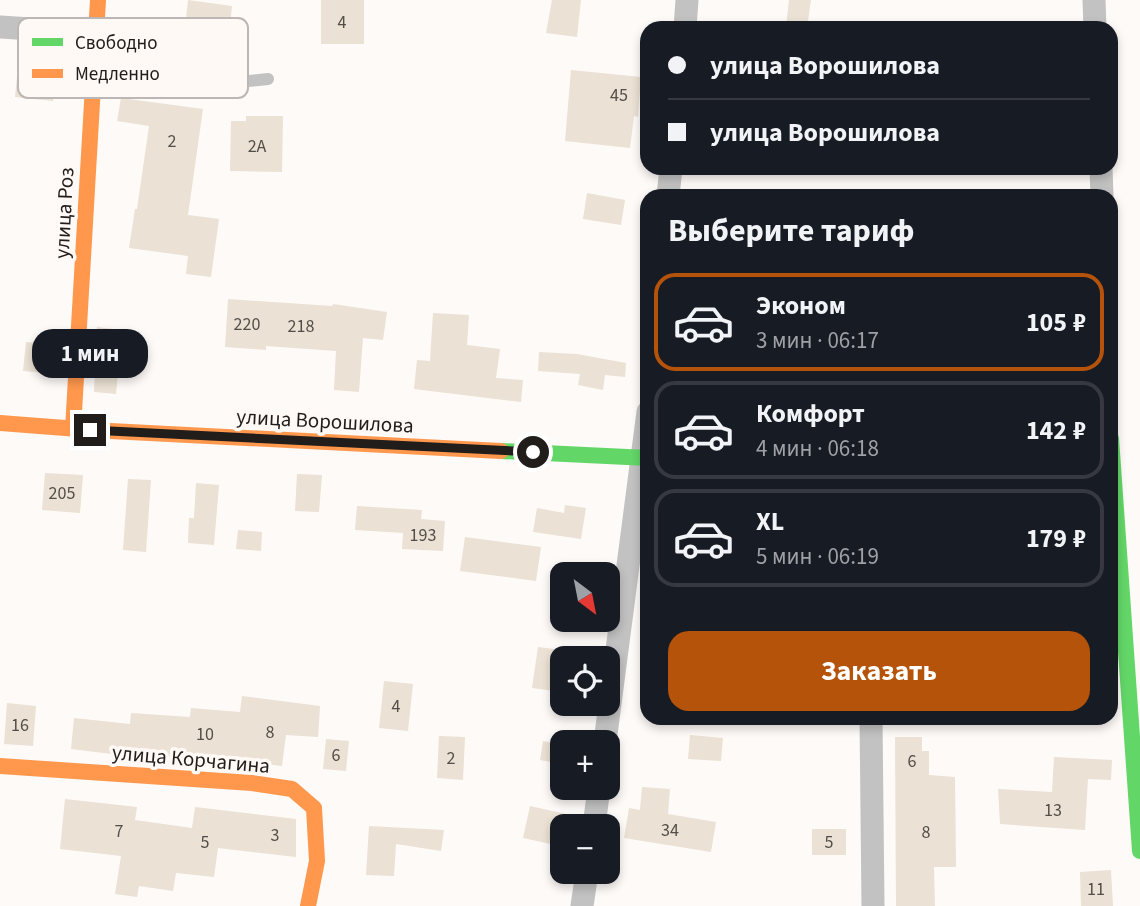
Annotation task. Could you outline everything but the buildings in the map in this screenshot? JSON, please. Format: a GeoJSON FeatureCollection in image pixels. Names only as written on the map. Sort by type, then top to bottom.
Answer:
{"type":"FeatureCollection","features":[{"type":"Feature","properties":{"kind":"street","name":"улица Роз"},"geometry":{"type":"LineString","coordinates":[[96,18],[98,0]]}},
{"type":"Feature","properties":{"kind":"street"},"geometry":{"type":"LineString","coordinates":[[686,21],[687,0]]}},
{"type":"Feature","properties":{"kind":"street"},"geometry":{"type":"LineString","coordinates":[[1094,0],[1095,21]]}},
{"type":"Feature","properties":{"kind":"street"},"geometry":{"type":"LineString","coordinates":[[0,27],[18,28]]}},
{"type":"Feature","properties":{"kind":"street","name":"улица Роз"},"geometry":{"type":"LineString","coordinates":[[72,429],[91,98]]}},
{"type":"Feature","properties":{"kind":"street","name":"улица Ворошилова"},"geometry":{"type":"LineString","coordinates":[[0,423],[640,458]]}},
{"type":"Feature","properties":{"kind":"street"},"geometry":{"type":"LineString","coordinates":[[607,730],[640,494]]}},
{"type":"Feature","properties":{"kind":"street"},"geometry":{"type":"LineString","coordinates":[[1118,512],[1140,851]]}},
{"type":"Feature","properties":{"kind":"street"},"geometry":{"type":"LineString","coordinates":[[872,725],[873,906]]}},
{"type":"Feature","properties":{"kind":"street","name":"улица Корчагина"},"geometry":{"type":"LineString","coordinates":[[0,766],[252,783],[292,789],[314,808],[317,861],[308,906]]}},
{"type":"Feature","properties":{"kind":"street"},"geometry":{"type":"LineString","coordinates":[[582,906],[585,884]]}},
{"type":"Feature","properties":{"kind":"lane"},"geometry":{"type":"LineString","coordinates":[[248,81],[268,79]]}},
{"type":"Feature","properties":{"kind":"traffic: fast"},"geometry":{"type":"LineString","coordinates":[[501,451],[640,458]]}},
{"type":"Feature","properties":{"kind":"traffic: fast"},"geometry":{"type":"LineString","coordinates":[[1118,538],[1140,851]]}},
{"type":"Feature","properties":{"kind":"traffic: slow"},"geometry":{"type":"LineString","coordinates":[[97,18],[98,0]]}},
{"type":"Feature","properties":{"kind":"traffic: slow"},"geometry":{"type":"LineString","coordinates":[[73,429],[92,98]]}},
{"type":"Feature","properties":{"kind":"traffic: slow"},"geometry":{"type":"LineString","coordinates":[[0,423],[501,451]]}},
{"type":"Feature","properties":{"kind":"traffic: slow"},"geometry":{"type":"LineString","coordinates":[[0,766],[252,783],[292,789],[314,808],[317,861],[308,906]]}},
{"type":"Feature","properties":{"kind":"route"},"geometry":{"type":"LineString","coordinates":[[90,430],[533,452]]}}]}
